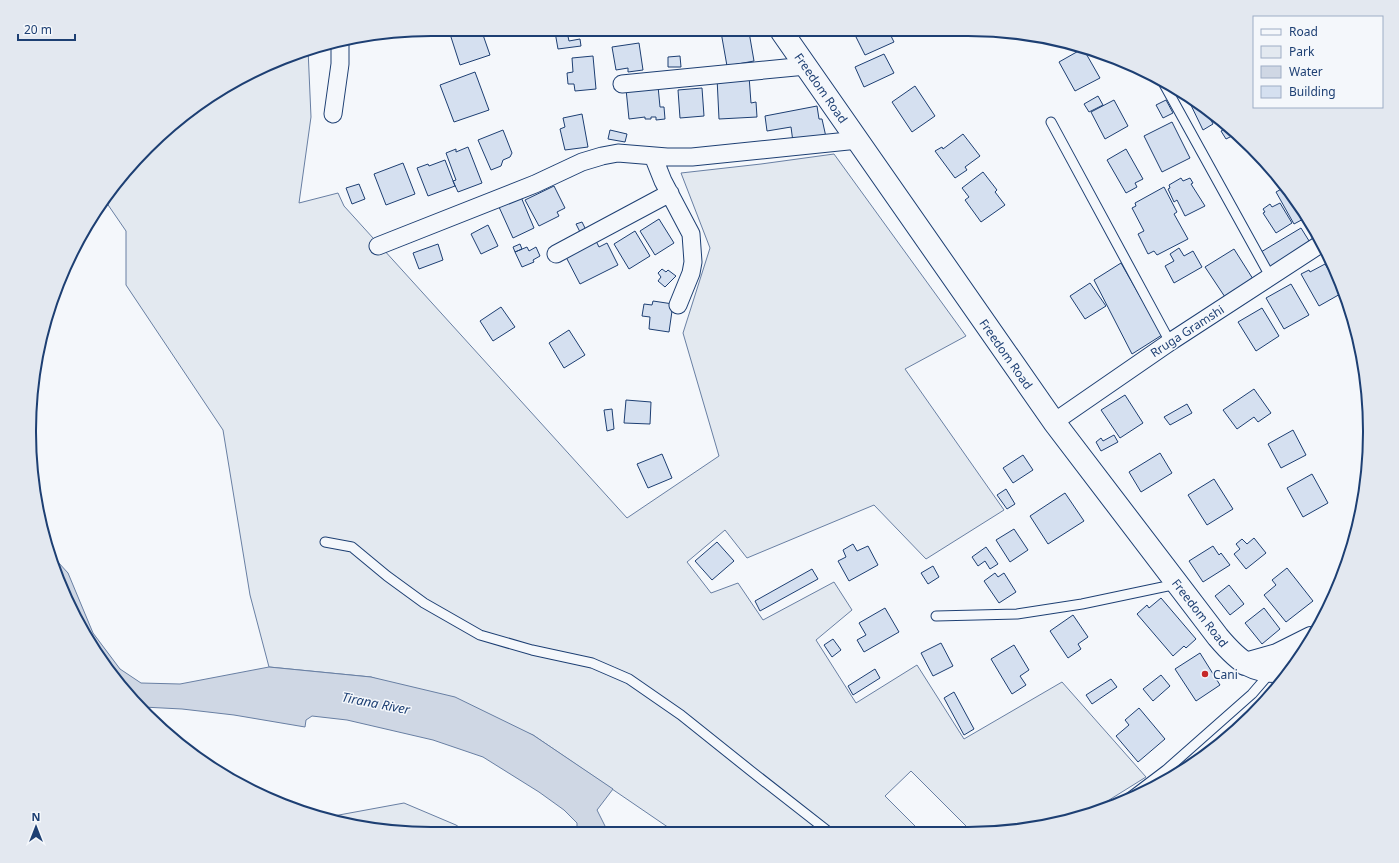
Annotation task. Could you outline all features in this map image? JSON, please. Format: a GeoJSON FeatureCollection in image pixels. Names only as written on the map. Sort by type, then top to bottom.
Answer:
{"type":"FeatureCollection","features":[{"type":"Feature","properties":{"kind":"main road","name":"Freedom Road"},"geometry":{"type":"LineString","coordinates":[[788,36],[806,66],[1054,422],[1218,637],[1229,650],[1245,664]]}},
{"type":"Feature","properties":{"kind":"main road"},"geometry":{"type":"LineString","coordinates":[[1245,664],[1277,655],[1301,643]]}},
{"type":"Feature","properties":{"kind":"main road"},"geometry":{"type":"LineString","coordinates":[[1245,664],[1256,668],[1281,671]]}},
{"type":"Feature","properties":{"kind":"street"},"geometry":{"type":"LineString","coordinates":[[333,114],[340,64],[340,47]]}},
{"type":"Feature","properties":{"kind":"street"},"geometry":{"type":"LineString","coordinates":[[622,84],[806,66]]}},
{"type":"Feature","properties":{"kind":"street"},"geometry":{"type":"LineString","coordinates":[[378,246],[535,184],[588,160],[602,156],[618,153],[667,157],[692,157],[858,140]]}},
{"type":"Feature","properties":{"kind":"street"},"geometry":{"type":"LineString","coordinates":[[653,156],[691,234],[693,262],[691,273],[678,305]]}},
{"type":"Feature","properties":{"kind":"street"},"geometry":{"type":"LineString","coordinates":[[556,254],[670,192]]}},
{"type":"Feature","properties":{"kind":"street","name":"Rruga Gramshi"},"geometry":{"type":"LineString","coordinates":[[1054,422],[1170,342],[1317,246]]}},
{"type":"Feature","properties":{"kind":"lane"},"geometry":{"type":"LineString","coordinates":[[1168,91],[1270,276]]}},
{"type":"Feature","properties":{"kind":"lane"},"geometry":{"type":"LineString","coordinates":[[1051,122],[1170,342]]}},
{"type":"Feature","properties":{"kind":"lane"},"geometry":{"type":"LineString","coordinates":[[324,542],[352,547],[387,576],[424,603],[480,635],[532,650],[592,663],[629,679],[682,715],[823,827]]}},
{"type":"Feature","properties":{"kind":"lane"},"geometry":{"type":"LineString","coordinates":[[936,616],[1017,614],[1082,604],[1178,584]]}},
{"type":"Feature","properties":{"kind":"lane"},"geometry":{"type":"LineString","coordinates":[[1151,781],[1166,770],[1252,694],[1281,671]]}},
{"type":"Feature","properties":{"kind":"green space"},"geometry":{"type":"Polygon","coordinates":[[[308,56],[311,117],[299,203],[338,193],[344,206],[627,518],[719,456],[683,333],[710,248],[681,173],[834,154],[966,336],[905,369],[1004,510],[926,559],[874,505],[747,558],[725,530],[687,562],[711,593],[738,583],[763,620],[834,582],[852,610],[816,640],[856,703],[917,665],[964,739],[1062,682],[1146,777],[1106,802],[1095,806],[1070,814],[1019,824],[967,827],[911,771],[885,796],[916,827],[668,827],[533,735],[371,677],[269,667],[250,595],[223,430],[126,285],[126,231],[108,205],[134,171],[152,152],[191,118],[234,89],[280,66],[308,56]]]}},
{"type":"Feature","properties":{"kind":"green space"},"geometry":{"type":"Polygon","coordinates":[[[404,803],[459,827],[380,824],[336,815],[404,803]]]}},
{"type":"Feature","properties":{"kind":"water","name":"Tirana River"},"geometry":{"type":"Polygon","coordinates":[[[58,562],[68,573],[93,633],[120,669],[141,683],[180,684],[269,667],[371,677],[455,697],[533,735],[613,789],[597,810],[606,827],[577,827],[577,823],[564,810],[539,792],[483,757],[433,740],[347,720],[312,716],[306,720],[305,727],[234,715],[182,709],[148,707],[134,692],[103,651],[89,629],[66,583],[58,562]]]}},
{"type":"Feature","properties":{"kind":"building"},"geometry":{"type":"Polygon","coordinates":[[[451,36],[483,36],[490,55],[460,65],[451,36]]]}},
{"type":"Feature","properties":{"kind":"building"},"geometry":{"type":"Polygon","coordinates":[[[556,36],[568,36],[569,41],[580,39],[581,46],[558,49],[556,36]]]}},
{"type":"Feature","properties":{"kind":"building"},"geometry":{"type":"Polygon","coordinates":[[[722,36],[750,36],[754,61],[727,66],[722,36]]]}},
{"type":"Feature","properties":{"kind":"building"},"geometry":{"type":"Polygon","coordinates":[[[856,36],[891,36],[894,42],[865,55],[856,36]]]}},
{"type":"Feature","properties":{"kind":"building"},"geometry":{"type":"Polygon","coordinates":[[[639,43],[643,70],[628,72],[628,68],[616,70],[612,47],[639,43]]]}},
{"type":"Feature","properties":{"kind":"building"},"geometry":{"type":"Polygon","coordinates":[[[1078,51],[1086,54],[1100,78],[1075,91],[1059,62],[1078,51]]]}},
{"type":"Feature","properties":{"kind":"building"},"geometry":{"type":"Polygon","coordinates":[[[884,54],[894,73],[864,87],[855,67],[884,54]]]}},
{"type":"Feature","properties":{"kind":"building"},"geometry":{"type":"Polygon","coordinates":[[[593,56],[596,89],[575,91],[574,84],[568,84],[567,73],[573,72],[572,58],[593,56]]]}},
{"type":"Feature","properties":{"kind":"building"},"geometry":{"type":"Polygon","coordinates":[[[680,56],[681,67],[668,67],[668,57],[680,56]]]}},
{"type":"Feature","properties":{"kind":"building"},"geometry":{"type":"Polygon","coordinates":[[[475,72],[489,110],[454,122],[440,85],[475,72]]]}},
{"type":"Feature","properties":{"kind":"building"},"geometry":{"type":"Polygon","coordinates":[[[749,76],[751,103],[756,102],[757,117],[719,119],[717,78],[749,76]]]}},
{"type":"Feature","properties":{"kind":"building"},"geometry":{"type":"Polygon","coordinates":[[[658,86],[660,107],[664,107],[665,119],[656,120],[656,117],[651,117],[651,119],[645,119],[645,117],[629,119],[626,89],[658,86]]]}},
{"type":"Feature","properties":{"kind":"building"},"geometry":{"type":"Polygon","coordinates":[[[915,86],[935,116],[912,132],[892,102],[915,86]]]}},
{"type":"Feature","properties":{"kind":"building"},"geometry":{"type":"Polygon","coordinates":[[[702,88],[704,116],[680,118],[678,90],[702,88]]]}},
{"type":"Feature","properties":{"kind":"building"},"geometry":{"type":"Polygon","coordinates":[[[1098,96],[1103,105],[1089,112],[1084,104],[1098,96]]]}},
{"type":"Feature","properties":{"kind":"building"},"geometry":{"type":"Polygon","coordinates":[[[1114,100],[1128,126],[1105,139],[1091,112],[1114,100]]]}},
{"type":"Feature","properties":{"kind":"building"},"geometry":{"type":"Polygon","coordinates":[[[1166,100],[1173,113],[1163,118],[1156,105],[1166,100]]]}},
{"type":"Feature","properties":{"kind":"building"},"geometry":{"type":"Polygon","coordinates":[[[817,106],[819,119],[822,119],[826,137],[793,142],[791,127],[767,131],[765,116],[817,106]]]}},
{"type":"Feature","properties":{"kind":"building"},"geometry":{"type":"Polygon","coordinates":[[[1191,106],[1211,121],[1213,124],[1203,130],[1191,106]]]}},
{"type":"Feature","properties":{"kind":"building"},"geometry":{"type":"Polygon","coordinates":[[[582,114],[588,147],[565,150],[560,129],[565,127],[563,118],[582,114]]]}},
{"type":"Feature","properties":{"kind":"building"},"geometry":{"type":"Polygon","coordinates":[[[1172,122],[1190,158],[1162,172],[1144,136],[1172,122]]]}},
{"type":"Feature","properties":{"kind":"building"},"geometry":{"type":"Polygon","coordinates":[[[503,130],[512,153],[510,157],[503,160],[501,166],[491,170],[478,140],[503,130]]]}},
{"type":"Feature","properties":{"kind":"building"},"geometry":{"type":"Polygon","coordinates":[[[610,130],[627,134],[625,142],[608,139],[610,130]]]}},
{"type":"Feature","properties":{"kind":"building"},"geometry":{"type":"Polygon","coordinates":[[[1223,130],[1231,137],[1226,139],[1221,131],[1223,130]]]}},
{"type":"Feature","properties":{"kind":"building"},"geometry":{"type":"Polygon","coordinates":[[[963,134],[980,156],[965,167],[967,170],[955,178],[935,151],[942,147],[943,149],[963,134]]]}},
{"type":"Feature","properties":{"kind":"building"},"geometry":{"type":"Polygon","coordinates":[[[468,147],[482,183],[458,192],[453,181],[456,180],[446,153],[456,149],[456,152],[468,147]]]}},
{"type":"Feature","properties":{"kind":"building"},"geometry":{"type":"Polygon","coordinates":[[[1126,149],[1143,179],[1135,183],[1137,187],[1126,193],[1107,160],[1126,149]]]}},
{"type":"Feature","properties":{"kind":"building"},"geometry":{"type":"Polygon","coordinates":[[[445,160],[455,186],[428,196],[417,168],[428,164],[429,166],[445,160]]]}},
{"type":"Feature","properties":{"kind":"building"},"geometry":{"type":"Polygon","coordinates":[[[403,163],[415,194],[386,205],[374,174],[403,163]]]}},
{"type":"Feature","properties":{"kind":"building"},"geometry":{"type":"Polygon","coordinates":[[[983,172],[997,190],[995,192],[1005,205],[981,222],[965,200],[969,197],[962,188],[983,172]]]}},
{"type":"Feature","properties":{"kind":"building"},"geometry":{"type":"Polygon","coordinates":[[[1181,178],[1183,181],[1190,178],[1193,183],[1191,184],[1205,206],[1185,216],[1177,200],[1174,202],[1168,189],[1170,188],[1169,185],[1181,178]]]}},
{"type":"Feature","properties":{"kind":"building"},"geometry":{"type":"Polygon","coordinates":[[[359,184],[365,199],[352,204],[346,188],[359,184]]]}},
{"type":"Feature","properties":{"kind":"building"},"geometry":{"type":"Polygon","coordinates":[[[554,186],[565,208],[557,212],[559,216],[539,226],[525,200],[554,186]]]}},
{"type":"Feature","properties":{"kind":"building"},"geometry":{"type":"Polygon","coordinates":[[[1164,187],[1177,212],[1174,214],[1188,239],[1157,255],[1154,251],[1148,254],[1138,234],[1144,231],[1132,208],[1136,206],[1135,203],[1164,187]]]}},
{"type":"Feature","properties":{"kind":"building"},"geometry":{"type":"Polygon","coordinates":[[[1280,190],[1301,220],[1294,224],[1276,192],[1280,190]]]}},
{"type":"Feature","properties":{"kind":"building"},"geometry":{"type":"Polygon","coordinates":[[[521,197],[534,228],[513,238],[499,207],[521,197]]]}},
{"type":"Feature","properties":{"kind":"building"},"geometry":{"type":"Polygon","coordinates":[[[1280,203],[1292,223],[1276,233],[1263,213],[1265,212],[1263,209],[1270,204],[1272,207],[1280,203]]]}},
{"type":"Feature","properties":{"kind":"building"},"geometry":{"type":"Polygon","coordinates":[[[659,219],[674,243],[655,255],[640,231],[659,219]]]}},
{"type":"Feature","properties":{"kind":"building"},"geometry":{"type":"Polygon","coordinates":[[[582,222],[586,230],[580,232],[576,224],[582,222]]]}},
{"type":"Feature","properties":{"kind":"building"},"geometry":{"type":"Polygon","coordinates":[[[488,225],[498,246],[481,254],[471,234],[488,225]]]}},
{"type":"Feature","properties":{"kind":"building"},"geometry":{"type":"Polygon","coordinates":[[[1301,228],[1311,244],[1271,268],[1261,252],[1301,228]]]}},
{"type":"Feature","properties":{"kind":"building"},"geometry":{"type":"Polygon","coordinates":[[[635,231],[650,256],[629,269],[614,244],[635,231]]]}},
{"type":"Feature","properties":{"kind":"building"},"geometry":{"type":"Polygon","coordinates":[[[596,241],[599,247],[607,243],[618,265],[580,284],[566,257],[596,241]]]}},
{"type":"Feature","properties":{"kind":"building"},"geometry":{"type":"Polygon","coordinates":[[[438,244],[443,260],[419,269],[413,253],[438,244]]]}},
{"type":"Feature","properties":{"kind":"building"},"geometry":{"type":"Polygon","coordinates":[[[520,244],[522,249],[515,252],[513,247],[520,244]]]}},
{"type":"Feature","properties":{"kind":"building"},"geometry":{"type":"Polygon","coordinates":[[[527,247],[529,251],[536,247],[540,256],[533,260],[534,262],[522,267],[515,252],[527,247]]]}},
{"type":"Feature","properties":{"kind":"building"},"geometry":{"type":"Polygon","coordinates":[[[1179,248],[1184,256],[1193,251],[1202,267],[1174,283],[1165,266],[1174,261],[1170,254],[1179,248]]]}},
{"type":"Feature","properties":{"kind":"building"},"geometry":{"type":"Polygon","coordinates":[[[1234,249],[1253,279],[1225,297],[1205,267],[1234,249]]]}},
{"type":"Feature","properties":{"kind":"building"},"geometry":{"type":"Polygon","coordinates":[[[1121,263],[1162,335],[1132,354],[1094,280],[1121,263]]]}},
{"type":"Feature","properties":{"kind":"building"},"geometry":{"type":"Polygon","coordinates":[[[1325,264],[1339,295],[1319,306],[1301,274],[1309,270],[1310,272],[1325,264]]]}},
{"type":"Feature","properties":{"kind":"building"},"geometry":{"type":"Polygon","coordinates":[[[662,269],[666,272],[668,270],[676,276],[665,287],[658,281],[661,277],[658,273],[662,269]]]}},
{"type":"Feature","properties":{"kind":"building"},"geometry":{"type":"Polygon","coordinates":[[[1090,283],[1106,306],[1085,319],[1070,296],[1090,283]]]}},
{"type":"Feature","properties":{"kind":"building"},"geometry":{"type":"Polygon","coordinates":[[[1291,284],[1309,315],[1284,329],[1266,298],[1291,284]]]}},
{"type":"Feature","properties":{"kind":"building"},"geometry":{"type":"Polygon","coordinates":[[[653,301],[673,304],[669,332],[649,329],[650,317],[642,316],[644,304],[652,305],[653,301]]]}},
{"type":"Feature","properties":{"kind":"building"},"geometry":{"type":"Polygon","coordinates":[[[501,307],[515,327],[493,341],[480,321],[501,307]]]}},
{"type":"Feature","properties":{"kind":"building"},"geometry":{"type":"Polygon","coordinates":[[[1262,308],[1279,336],[1256,351],[1238,322],[1262,308]]]}},
{"type":"Feature","properties":{"kind":"building"},"geometry":{"type":"Polygon","coordinates":[[[569,330],[585,355],[564,368],[549,343],[569,330]]]}},
{"type":"Feature","properties":{"kind":"building"},"geometry":{"type":"Polygon","coordinates":[[[1254,389],[1271,413],[1258,422],[1254,417],[1237,429],[1223,410],[1254,389]]]}},
{"type":"Feature","properties":{"kind":"building"},"geometry":{"type":"Polygon","coordinates":[[[1125,395],[1143,423],[1120,438],[1101,410],[1125,395]]]}},
{"type":"Feature","properties":{"kind":"building"},"geometry":{"type":"Polygon","coordinates":[[[626,400],[651,402],[650,424],[624,423],[626,400]]]}},
{"type":"Feature","properties":{"kind":"building"},"geometry":{"type":"Polygon","coordinates":[[[1187,404],[1192,413],[1170,425],[1164,417],[1187,404]]]}},
{"type":"Feature","properties":{"kind":"building"},"geometry":{"type":"Polygon","coordinates":[[[612,409],[614,429],[607,431],[604,410],[612,409]]]}},
{"type":"Feature","properties":{"kind":"building"},"geometry":{"type":"Polygon","coordinates":[[[1293,430],[1306,455],[1281,468],[1268,444],[1293,430]]]}},
{"type":"Feature","properties":{"kind":"building"},"geometry":{"type":"Polygon","coordinates":[[[1114,435],[1118,442],[1101,451],[1096,442],[1101,438],[1103,441],[1114,435]]]}},
{"type":"Feature","properties":{"kind":"building"},"geometry":{"type":"Polygon","coordinates":[[[1160,453],[1172,473],[1141,492],[1129,472],[1160,453]]]}},
{"type":"Feature","properties":{"kind":"building"},"geometry":{"type":"Polygon","coordinates":[[[662,454],[672,478],[648,488],[637,464],[662,454]]]}},
{"type":"Feature","properties":{"kind":"building"},"geometry":{"type":"Polygon","coordinates":[[[1023,455],[1033,470],[1013,483],[1003,468],[1023,455]]]}},
{"type":"Feature","properties":{"kind":"building"},"geometry":{"type":"Polygon","coordinates":[[[1312,474],[1328,503],[1303,517],[1287,488],[1312,474]]]}},
{"type":"Feature","properties":{"kind":"building"},"geometry":{"type":"Polygon","coordinates":[[[1214,479],[1233,509],[1207,525],[1188,495],[1214,479]]]}},
{"type":"Feature","properties":{"kind":"building"},"geometry":{"type":"Polygon","coordinates":[[[1006,489],[1015,504],[1007,509],[997,495],[1006,489]]]}},
{"type":"Feature","properties":{"kind":"building"},"geometry":{"type":"Polygon","coordinates":[[[1065,493],[1084,521],[1048,544],[1030,516],[1065,493]]]}},
{"type":"Feature","properties":{"kind":"building"},"geometry":{"type":"Polygon","coordinates":[[[1014,529],[1028,550],[1010,562],[996,540],[1014,529]]]}},
{"type":"Feature","properties":{"kind":"building"},"geometry":{"type":"Polygon","coordinates":[[[1254,538],[1266,553],[1246,569],[1234,554],[1240,549],[1236,544],[1242,539],[1247,544],[1254,538]]]}},
{"type":"Feature","properties":{"kind":"building"},"geometry":{"type":"Polygon","coordinates":[[[717,542],[734,561],[712,580],[695,561],[717,542]]]}},
{"type":"Feature","properties":{"kind":"building"},"geometry":{"type":"Polygon","coordinates":[[[853,544],[857,551],[868,546],[878,565],[849,581],[838,561],[846,557],[843,550],[853,544]]]}},
{"type":"Feature","properties":{"kind":"building"},"geometry":{"type":"Polygon","coordinates":[[[1213,546],[1219,555],[1221,553],[1230,565],[1203,582],[1189,561],[1213,546]]]}},
{"type":"Feature","properties":{"kind":"building"},"geometry":{"type":"Polygon","coordinates":[[[986,547],[998,564],[990,569],[985,561],[978,566],[972,557],[986,547]]]}},
{"type":"Feature","properties":{"kind":"building"},"geometry":{"type":"Polygon","coordinates":[[[933,566],[939,577],[928,584],[921,573],[933,566]]]}},
{"type":"Feature","properties":{"kind":"building"},"geometry":{"type":"Polygon","coordinates":[[[1287,568],[1313,601],[1286,622],[1264,595],[1276,585],[1272,580],[1287,568]]]}},
{"type":"Feature","properties":{"kind":"building"},"geometry":{"type":"Polygon","coordinates":[[[812,569],[818,579],[760,611],[755,601],[812,569]]]}},
{"type":"Feature","properties":{"kind":"building"},"geometry":{"type":"Polygon","coordinates":[[[995,573],[998,577],[1004,573],[1016,592],[999,603],[984,581],[995,573]]]}},
{"type":"Feature","properties":{"kind":"building"},"geometry":{"type":"Polygon","coordinates":[[[1229,585],[1244,604],[1230,615],[1215,596],[1229,585]]]}},
{"type":"Feature","properties":{"kind":"building"},"geometry":{"type":"Polygon","coordinates":[[[1161,598],[1196,639],[1186,648],[1184,646],[1173,656],[1137,614],[1147,605],[1149,608],[1161,598]]]}},
{"type":"Feature","properties":{"kind":"building"},"geometry":{"type":"Polygon","coordinates":[[[885,608],[899,632],[864,652],[857,640],[866,635],[859,623],[885,608]]]}},
{"type":"Feature","properties":{"kind":"building"},"geometry":{"type":"Polygon","coordinates":[[[1264,608],[1280,629],[1262,644],[1245,623],[1264,608]]]}},
{"type":"Feature","properties":{"kind":"building"},"geometry":{"type":"Polygon","coordinates":[[[1073,615],[1088,637],[1078,644],[1081,649],[1068,658],[1050,631],[1073,615]]]}},
{"type":"Feature","properties":{"kind":"building"},"geometry":{"type":"Polygon","coordinates":[[[833,639],[841,650],[832,657],[824,645],[833,639]]]}},
{"type":"Feature","properties":{"kind":"building"},"geometry":{"type":"Polygon","coordinates":[[[941,643],[953,666],[933,676],[921,653],[941,643]]]}},
{"type":"Feature","properties":{"kind":"building"},"geometry":{"type":"Polygon","coordinates":[[[1014,645],[1029,670],[1020,676],[1026,685],[1012,694],[991,659],[1014,645]]]}},
{"type":"Feature","properties":{"kind":"building"},"geometry":{"type":"Polygon","coordinates":[[[1200,653],[1220,685],[1196,701],[1175,669],[1200,653]]]}},
{"type":"Feature","properties":{"kind":"building"},"geometry":{"type":"Polygon","coordinates":[[[875,669],[880,678],[853,695],[848,686],[875,669]]]}},
{"type":"Feature","properties":{"kind":"building"},"geometry":{"type":"Polygon","coordinates":[[[1161,675],[1170,686],[1153,701],[1143,689],[1161,675]]]}},
{"type":"Feature","properties":{"kind":"building"},"geometry":{"type":"Polygon","coordinates":[[[1111,679],[1117,687],[1092,704],[1086,695],[1111,679]]]}},
{"type":"Feature","properties":{"kind":"building"},"geometry":{"type":"Polygon","coordinates":[[[954,692],[974,729],[964,735],[944,698],[954,692]]]}},
{"type":"Feature","properties":{"kind":"building"},"geometry":{"type":"Polygon","coordinates":[[[1139,708],[1165,739],[1138,762],[1116,736],[1129,725],[1125,720],[1139,708]]]}},
{"type":"Feature","properties":{"kind":"place","name":"Cani"},"geometry":{"type":"Point","coordinates":[1205,674]}}]}
